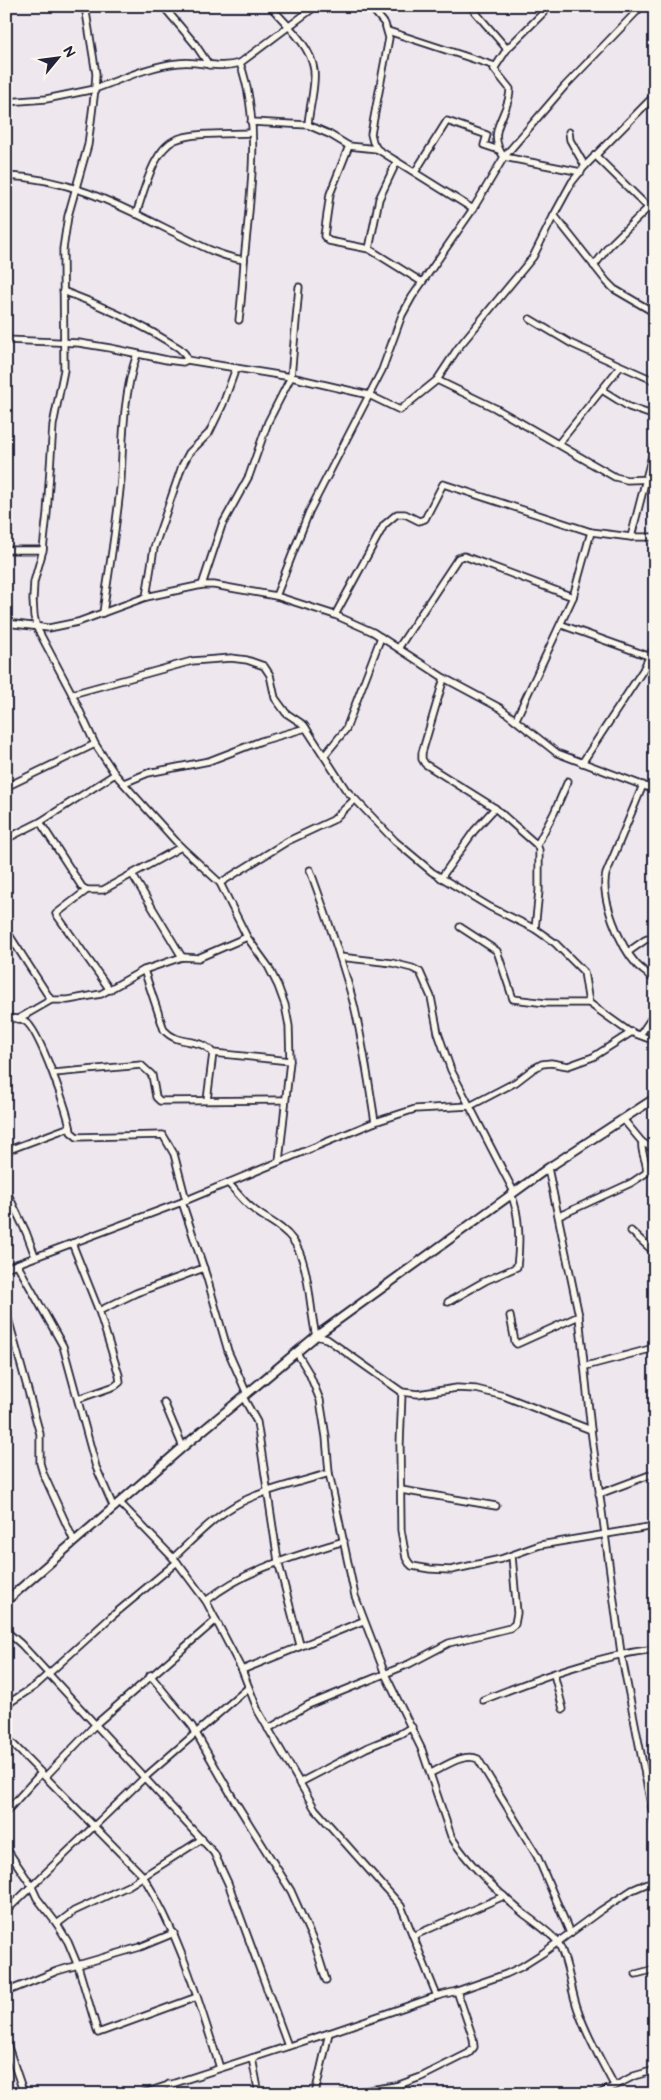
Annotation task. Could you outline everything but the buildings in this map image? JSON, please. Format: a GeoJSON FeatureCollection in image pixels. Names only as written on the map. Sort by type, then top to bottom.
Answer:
{"type":"FeatureCollection","features":[{"type":"Feature","properties":{"kind":"street"},"geometry":{"type":"LineString","coordinates":[[85,6],[96,74],[95,89],[88,144],[65,232],[63,291],[64,370],[53,425],[43,550],[33,591],[34,616],[37,628],[72,694],[95,744],[115,774],[181,847],[220,883],[247,937],[268,966],[285,1005],[289,1026],[290,1061],[284,1100],[279,1161]]}},
{"type":"Feature","properties":{"kind":"street"},"geometry":{"type":"LineString","coordinates":[[163,6],[195,44],[209,65]]}},
{"type":"Feature","properties":{"kind":"street"},"geometry":{"type":"LineString","coordinates":[[270,6],[312,60],[315,72],[308,125]]}},
{"type":"Feature","properties":{"kind":"street"},"geometry":{"type":"LineString","coordinates":[[6,102],[46,99],[95,89],[157,67],[179,63],[226,67],[240,64],[316,6]]}},
{"type":"Feature","properties":{"kind":"street"},"geometry":{"type":"LineString","coordinates":[[370,6],[388,31],[389,38],[371,134],[372,142],[376,148],[473,208]]}},
{"type":"Feature","properties":{"kind":"street"},"geometry":{"type":"LineString","coordinates":[[470,6],[507,49]]}},
{"type":"Feature","properties":{"kind":"street"},"geometry":{"type":"LineString","coordinates":[[550,6],[507,49],[495,66],[495,72],[510,89],[496,132],[499,150],[504,157],[581,172]]}},
{"type":"Feature","properties":{"kind":"street"},"geometry":{"type":"LineString","coordinates":[[276,596],[309,512],[388,356],[402,315],[422,282],[473,208],[504,157],[564,87],[642,6]]}},
{"type":"Feature","properties":{"kind":"street"},"geometry":{"type":"LineString","coordinates":[[388,31],[495,66]]}},
{"type":"Feature","properties":{"kind":"street"},"geometry":{"type":"LineString","coordinates":[[239,320],[244,260],[252,201],[251,122],[244,75],[240,64]]}},
{"type":"Feature","properties":{"kind":"street"},"geometry":{"type":"LineString","coordinates":[[6,340],[64,342],[110,348],[167,360],[183,362],[187,360],[291,377],[369,394],[400,410],[437,380],[458,348],[533,257],[572,182],[595,155],[655,95]]}},
{"type":"Feature","properties":{"kind":"street"},"geometry":{"type":"LineString","coordinates":[[415,172],[447,121],[487,135],[484,145],[499,150]]}},
{"type":"Feature","properties":{"kind":"street"},"geometry":{"type":"LineString","coordinates":[[251,122],[308,125],[329,134],[349,146],[376,148]]}},
{"type":"Feature","properties":{"kind":"street"},"geometry":{"type":"LineString","coordinates":[[569,132],[570,140],[586,166]]}},
{"type":"Feature","properties":{"kind":"street"},"geometry":{"type":"LineString","coordinates":[[136,214],[154,164],[163,150],[173,140],[186,136],[251,133]]}},
{"type":"Feature","properties":{"kind":"street"},"geometry":{"type":"LineString","coordinates":[[349,146],[330,194],[324,236],[329,242],[369,249],[422,282]]}},
{"type":"Feature","properties":{"kind":"street"},"geometry":{"type":"LineString","coordinates":[[595,155],[655,214]]}},
{"type":"Feature","properties":{"kind":"street"},"geometry":{"type":"LineString","coordinates":[[369,249],[379,199],[397,161]]}},
{"type":"Feature","properties":{"kind":"street"},"geometry":{"type":"LineString","coordinates":[[6,176],[76,187],[136,214],[204,249],[227,258],[244,260]]}},
{"type":"Feature","properties":{"kind":"street"},"geometry":{"type":"LineString","coordinates":[[594,266],[609,246],[655,201]]}},
{"type":"Feature","properties":{"kind":"street"},"geometry":{"type":"LineString","coordinates":[[554,215],[614,289],[655,313]]}},
{"type":"Feature","properties":{"kind":"street"},"geometry":{"type":"LineString","coordinates":[[202,585],[222,525],[246,483],[268,422],[291,377],[299,287]]}},
{"type":"Feature","properties":{"kind":"street"},"geometry":{"type":"LineString","coordinates":[[63,291],[97,303],[134,320],[179,348],[185,354],[187,360]]}},
{"type":"Feature","properties":{"kind":"street"},"geometry":{"type":"LineString","coordinates":[[530,319],[572,344],[620,368],[655,381]]}},
{"type":"Feature","properties":{"kind":"street"},"geometry":{"type":"LineString","coordinates":[[103,613],[120,480],[128,387],[137,354]]}},
{"type":"Feature","properties":{"kind":"street"},"geometry":{"type":"LineString","coordinates":[[146,597],[154,548],[182,466],[189,453],[209,433],[223,404],[236,368]]}},
{"type":"Feature","properties":{"kind":"street"},"geometry":{"type":"LineString","coordinates":[[559,443],[620,368]]}},
{"type":"Feature","properties":{"kind":"street"},"geometry":{"type":"LineString","coordinates":[[437,380],[496,408],[615,477],[644,481],[655,479]]}},
{"type":"Feature","properties":{"kind":"street"},"geometry":{"type":"LineString","coordinates":[[602,390],[629,407],[655,416]]}},
{"type":"Feature","properties":{"kind":"street"},"geometry":{"type":"LineString","coordinates":[[631,537],[655,444]]}},
{"type":"Feature","properties":{"kind":"street"},"geometry":{"type":"LineString","coordinates":[[335,615],[384,525],[397,514],[405,514],[419,521],[425,519],[443,484],[591,532],[631,537],[655,537]]}},
{"type":"Feature","properties":{"kind":"street"},"geometry":{"type":"LineString","coordinates":[[516,719],[573,597],[591,532]]}},
{"type":"Feature","properties":{"kind":"street"},"geometry":{"type":"LineString","coordinates":[[6,550],[43,550]]}},
{"type":"Feature","properties":{"kind":"street"},"geometry":{"type":"LineString","coordinates":[[399,647],[458,558],[464,556],[573,597]]}},
{"type":"Feature","properties":{"kind":"street"},"geometry":{"type":"LineString","coordinates":[[6,623],[49,628],[78,622],[146,597],[202,585],[220,586],[276,596],[335,615],[381,636],[444,678],[516,719],[552,749],[582,763],[655,790]]}},
{"type":"Feature","properties":{"kind":"street"},"geometry":{"type":"LineString","coordinates":[[562,624],[651,657]]}},
{"type":"Feature","properties":{"kind":"street"},"geometry":{"type":"LineString","coordinates":[[324,756],[346,729],[381,636]]}},
{"type":"Feature","properties":{"kind":"street"},"geometry":{"type":"LineString","coordinates":[[582,763],[651,657],[655,645]]}},
{"type":"Feature","properties":{"kind":"street"},"geometry":{"type":"LineString","coordinates":[[72,694],[192,661],[214,658],[247,660],[264,666],[268,670],[275,698],[286,713],[300,721],[306,728],[346,790],[395,841],[441,878],[555,943],[584,972],[588,1003]]}},
{"type":"Feature","properties":{"kind":"street"},"geometry":{"type":"LineString","coordinates":[[444,678],[422,753],[422,759],[426,764],[495,808],[537,844],[539,850],[539,891],[535,930]]}},
{"type":"Feature","properties":{"kind":"street"},"geometry":{"type":"LineString","coordinates":[[124,783],[148,774],[209,761],[261,741],[306,728]]}},
{"type":"Feature","properties":{"kind":"street"},"geometry":{"type":"LineString","coordinates":[[6,787],[95,744]]}},
{"type":"Feature","properties":{"kind":"street"},"geometry":{"type":"LineString","coordinates":[[6,839],[40,822],[115,774]]}},
{"type":"Feature","properties":{"kind":"street"},"geometry":{"type":"LineString","coordinates":[[537,844],[554,813],[568,781]]}},
{"type":"Feature","properties":{"kind":"street"},"geometry":{"type":"LineString","coordinates":[[643,785],[604,882],[617,931],[636,964],[652,978]]}},
{"type":"Feature","properties":{"kind":"street"},"geometry":{"type":"LineString","coordinates":[[220,883],[288,841],[333,820],[355,799]]}},
{"type":"Feature","properties":{"kind":"street"},"geometry":{"type":"LineString","coordinates":[[441,878],[474,831],[495,808]]}},
{"type":"Feature","properties":{"kind":"street"},"geometry":{"type":"LineString","coordinates":[[40,822],[82,886],[87,890]]}},
{"type":"Feature","properties":{"kind":"street"},"geometry":{"type":"LineString","coordinates":[[110,990],[56,914],[87,890],[103,890],[181,847]]}},
{"type":"Feature","properties":{"kind":"street"},"geometry":{"type":"LineString","coordinates":[[310,870],[340,957],[361,1038],[375,1122]]}},
{"type":"Feature","properties":{"kind":"street"},"geometry":{"type":"LineString","coordinates":[[132,874],[182,957]]}},
{"type":"Feature","properties":{"kind":"street"},"geometry":{"type":"LineString","coordinates":[[460,927],[498,951],[513,999],[546,1003],[588,1003],[632,1032],[655,1040]]}},
{"type":"Feature","properties":{"kind":"street"},"geometry":{"type":"LineString","coordinates":[[6,930],[51,1000]]}},
{"type":"Feature","properties":{"kind":"street"},"geometry":{"type":"LineString","coordinates":[[628,952],[645,940],[655,936]]}},
{"type":"Feature","properties":{"kind":"street"},"geometry":{"type":"LineString","coordinates":[[18,1019],[51,1000],[88,998],[110,990],[144,970],[182,957],[198,958],[247,937]]}},
{"type":"Feature","properties":{"kind":"street"},"geometry":{"type":"LineString","coordinates":[[340,957],[392,963],[420,972],[431,997],[444,1051],[451,1070],[513,1193],[518,1224],[517,1267],[514,1270],[485,1281],[448,1302]]}},
{"type":"Feature","properties":{"kind":"street"},"geometry":{"type":"LineString","coordinates":[[144,970],[164,1030],[175,1040],[204,1044],[212,1053],[290,1061]]}},
{"type":"Feature","properties":{"kind":"street"},"geometry":{"type":"LineString","coordinates":[[6,1012],[8,1019],[18,1019],[28,1024],[54,1073],[71,1132],[77,1137],[165,1136],[174,1154],[184,1201],[232,1363],[257,1422],[278,1562],[300,1645]]}},
{"type":"Feature","properties":{"kind":"street"},"geometry":{"type":"LineString","coordinates":[[640,1035],[655,1013]]}},
{"type":"Feature","properties":{"kind":"street"},"geometry":{"type":"LineString","coordinates":[[6,1268],[184,1201],[375,1122],[415,1109],[470,1106],[516,1082],[542,1064],[552,1063],[568,1066],[593,1057],[632,1032]]}},
{"type":"Feature","properties":{"kind":"street"},"geometry":{"type":"LineString","coordinates":[[206,1100],[212,1053]]}},
{"type":"Feature","properties":{"kind":"street"},"geometry":{"type":"LineString","coordinates":[[54,1073],[141,1065],[152,1075],[157,1099],[166,1102],[284,1100]]}},
{"type":"Feature","properties":{"kind":"street"},"geometry":{"type":"LineString","coordinates":[[6,1601],[183,1447],[316,1336],[548,1168],[655,1098]]}},
{"type":"Feature","properties":{"kind":"street"},"geometry":{"type":"LineString","coordinates":[[623,1120],[642,1142],[655,1150]]}},
{"type":"Feature","properties":{"kind":"street"},"geometry":{"type":"LineString","coordinates":[[6,1150],[70,1127]]}},
{"type":"Feature","properties":{"kind":"street"},"geometry":{"type":"LineString","coordinates":[[559,1216],[631,1183],[646,1173],[647,1166],[641,1151],[642,1142]]}},
{"type":"Feature","properties":{"kind":"street"},"geometry":{"type":"LineString","coordinates":[[548,1168],[579,1316],[586,1366],[591,1430],[621,1653],[655,1825]]}},
{"type":"Feature","properties":{"kind":"street"},"geometry":{"type":"LineString","coordinates":[[228,1183],[252,1208],[283,1229],[298,1248],[305,1273],[316,1336]]}},
{"type":"Feature","properties":{"kind":"street"},"geometry":{"type":"LineString","coordinates":[[6,1190],[35,1256]]}},
{"type":"Feature","properties":{"kind":"street"},"geometry":{"type":"LineString","coordinates":[[631,1231],[655,1253]]}},
{"type":"Feature","properties":{"kind":"street"},"geometry":{"type":"LineString","coordinates":[[72,1243],[99,1310],[120,1382],[115,1386],[78,1399]]}},
{"type":"Feature","properties":{"kind":"street"},"geometry":{"type":"LineString","coordinates":[[17,1264],[64,1346],[96,1467],[117,1506],[175,1560],[206,1601],[242,1670],[248,1688],[268,1729],[299,1783],[315,1808],[401,1906],[437,1996]]}},
{"type":"Feature","properties":{"kind":"street"},"geometry":{"type":"LineString","coordinates":[[99,1310],[136,1292],[204,1268]]}},
{"type":"Feature","properties":{"kind":"street"},"geometry":{"type":"LineString","coordinates":[[6,1311],[40,1434],[40,1463],[74,1541]]}},
{"type":"Feature","properties":{"kind":"street"},"geometry":{"type":"LineString","coordinates":[[510,1316],[517,1344],[579,1316]]}},
{"type":"Feature","properties":{"kind":"street"},"geometry":{"type":"LineString","coordinates":[[316,1336],[327,1339],[402,1392],[418,1394],[457,1388],[476,1389],[504,1396],[591,1430]]}},
{"type":"Feature","properties":{"kind":"street"},"geometry":{"type":"LineString","coordinates":[[586,1366],[650,1350],[655,1351]]}},
{"type":"Feature","properties":{"kind":"street"},"geometry":{"type":"LineString","coordinates":[[297,1353],[316,1387],[326,1437],[329,1474],[355,1596],[363,1621],[384,1674],[412,1727],[452,1836],[457,1847],[504,1896],[558,1942],[570,1977],[577,2008],[586,2031],[592,2046],[614,2085]]}},
{"type":"Feature","properties":{"kind":"street"},"geometry":{"type":"LineString","coordinates":[[402,1392],[400,1445],[401,1530],[406,1558],[412,1566],[451,1570],[512,1556],[540,1546],[655,1526]]}},
{"type":"Feature","properties":{"kind":"street"},"geometry":{"type":"LineString","coordinates":[[164,1402],[183,1447]]}},
{"type":"Feature","properties":{"kind":"street"},"geometry":{"type":"LineString","coordinates":[[599,1494],[655,1473]]}},
{"type":"Feature","properties":{"kind":"street"},"geometry":{"type":"LineString","coordinates":[[6,1705],[35,1686],[47,1673],[175,1560],[216,1518],[235,1505],[269,1492],[329,1474]]}},
{"type":"Feature","properties":{"kind":"street"},"geometry":{"type":"LineString","coordinates":[[401,1490],[496,1506]]}},
{"type":"Feature","properties":{"kind":"street"},"geometry":{"type":"LineString","coordinates":[[206,1601],[228,1586],[278,1562],[344,1541]]}},
{"type":"Feature","properties":{"kind":"street"},"geometry":{"type":"LineString","coordinates":[[268,1729],[308,1705],[384,1674],[449,1644],[504,1631],[515,1624],[517,1613],[512,1556]]}},
{"type":"Feature","properties":{"kind":"street"},"geometry":{"type":"LineString","coordinates":[[6,1812],[96,1724],[216,1620]]}},
{"type":"Feature","properties":{"kind":"street"},"geometry":{"type":"LineString","coordinates":[[242,1670],[363,1621]]}},
{"type":"Feature","properties":{"kind":"street"},"geometry":{"type":"LineString","coordinates":[[6,1631],[21,1644],[96,1724],[214,1853],[221,1867],[288,2046]]}},
{"type":"Feature","properties":{"kind":"street"},"geometry":{"type":"LineString","coordinates":[[483,1700],[554,1674],[621,1653],[655,1649]]}},
{"type":"Feature","properties":{"kind":"street"},"geometry":{"type":"LineString","coordinates":[[554,1674],[563,1709]]}},
{"type":"Feature","properties":{"kind":"street"},"geometry":{"type":"LineString","coordinates":[[150,1676],[196,1732],[233,1798],[291,1891],[314,1945],[326,1980]]}},
{"type":"Feature","properties":{"kind":"street"},"geometry":{"type":"LineString","coordinates":[[6,1911],[92,1826],[144,1778],[248,1688]]}},
{"type":"Feature","properties":{"kind":"street"},"geometry":{"type":"LineString","coordinates":[[299,1783],[366,1748],[412,1727]]}},
{"type":"Feature","properties":{"kind":"street"},"geometry":{"type":"LineString","coordinates":[[6,1737],[143,1876],[154,1892],[174,1933],[220,2068]]}},
{"type":"Feature","properties":{"kind":"street"},"geometry":{"type":"LineString","coordinates":[[430,1773],[465,1757],[472,1756],[478,1759],[537,1856],[570,1933]]}},
{"type":"Feature","properties":{"kind":"street"},"geometry":{"type":"LineString","coordinates":[[645,1776],[655,1771]]}},
{"type":"Feature","properties":{"kind":"street"},"geometry":{"type":"LineString","coordinates":[[57,1924],[74,1911],[128,1886],[202,1840]]}},
{"type":"Feature","properties":{"kind":"street"},"geometry":{"type":"LineString","coordinates":[[6,1848],[31,1885],[37,1898],[57,1924],[78,1966],[98,2033],[197,1997]]}},
{"type":"Feature","properties":{"kind":"street"},"geometry":{"type":"LineString","coordinates":[[141,2094],[329,2034],[437,1996],[458,1992],[522,1967],[632,1890],[655,1880]]}},
{"type":"Feature","properties":{"kind":"street"},"geometry":{"type":"LineString","coordinates":[[413,1936],[504,1896]]}},
{"type":"Feature","properties":{"kind":"street"},"geometry":{"type":"LineString","coordinates":[[6,1992],[57,1971],[157,1941],[174,1933]]}},
{"type":"Feature","properties":{"kind":"street"},"geometry":{"type":"LineString","coordinates":[[636,1974],[655,1969]]}},
{"type":"Feature","properties":{"kind":"street"},"geometry":{"type":"LineString","coordinates":[[343,2094],[396,2086],[422,2077],[469,2052],[474,2047],[473,2038],[458,1992]]}},
{"type":"Feature","properties":{"kind":"street"},"geometry":{"type":"LineString","coordinates":[[315,2094],[329,2034]]}},
{"type":"Feature","properties":{"kind":"street"},"geometry":{"type":"LineString","coordinates":[[6,2042],[8,2057],[24,2094]]}},
{"type":"Feature","properties":{"kind":"street"},"geometry":{"type":"LineString","coordinates":[[252,2058],[259,2094]]}},
{"type":"Feature","properties":{"kind":"street"},"geometry":{"type":"LineString","coordinates":[[599,2094],[634,2076],[655,2070]]}},
{"type":"Feature","properties":{"kind":"street"},"geometry":{"type":"LineString","coordinates":[[169,2084],[173,2094]]}},
{"type":"Feature","properties":{"kind":"street"},"geometry":{"type":"LineString","coordinates":[[396,2086],[398,2094]]}}]}
